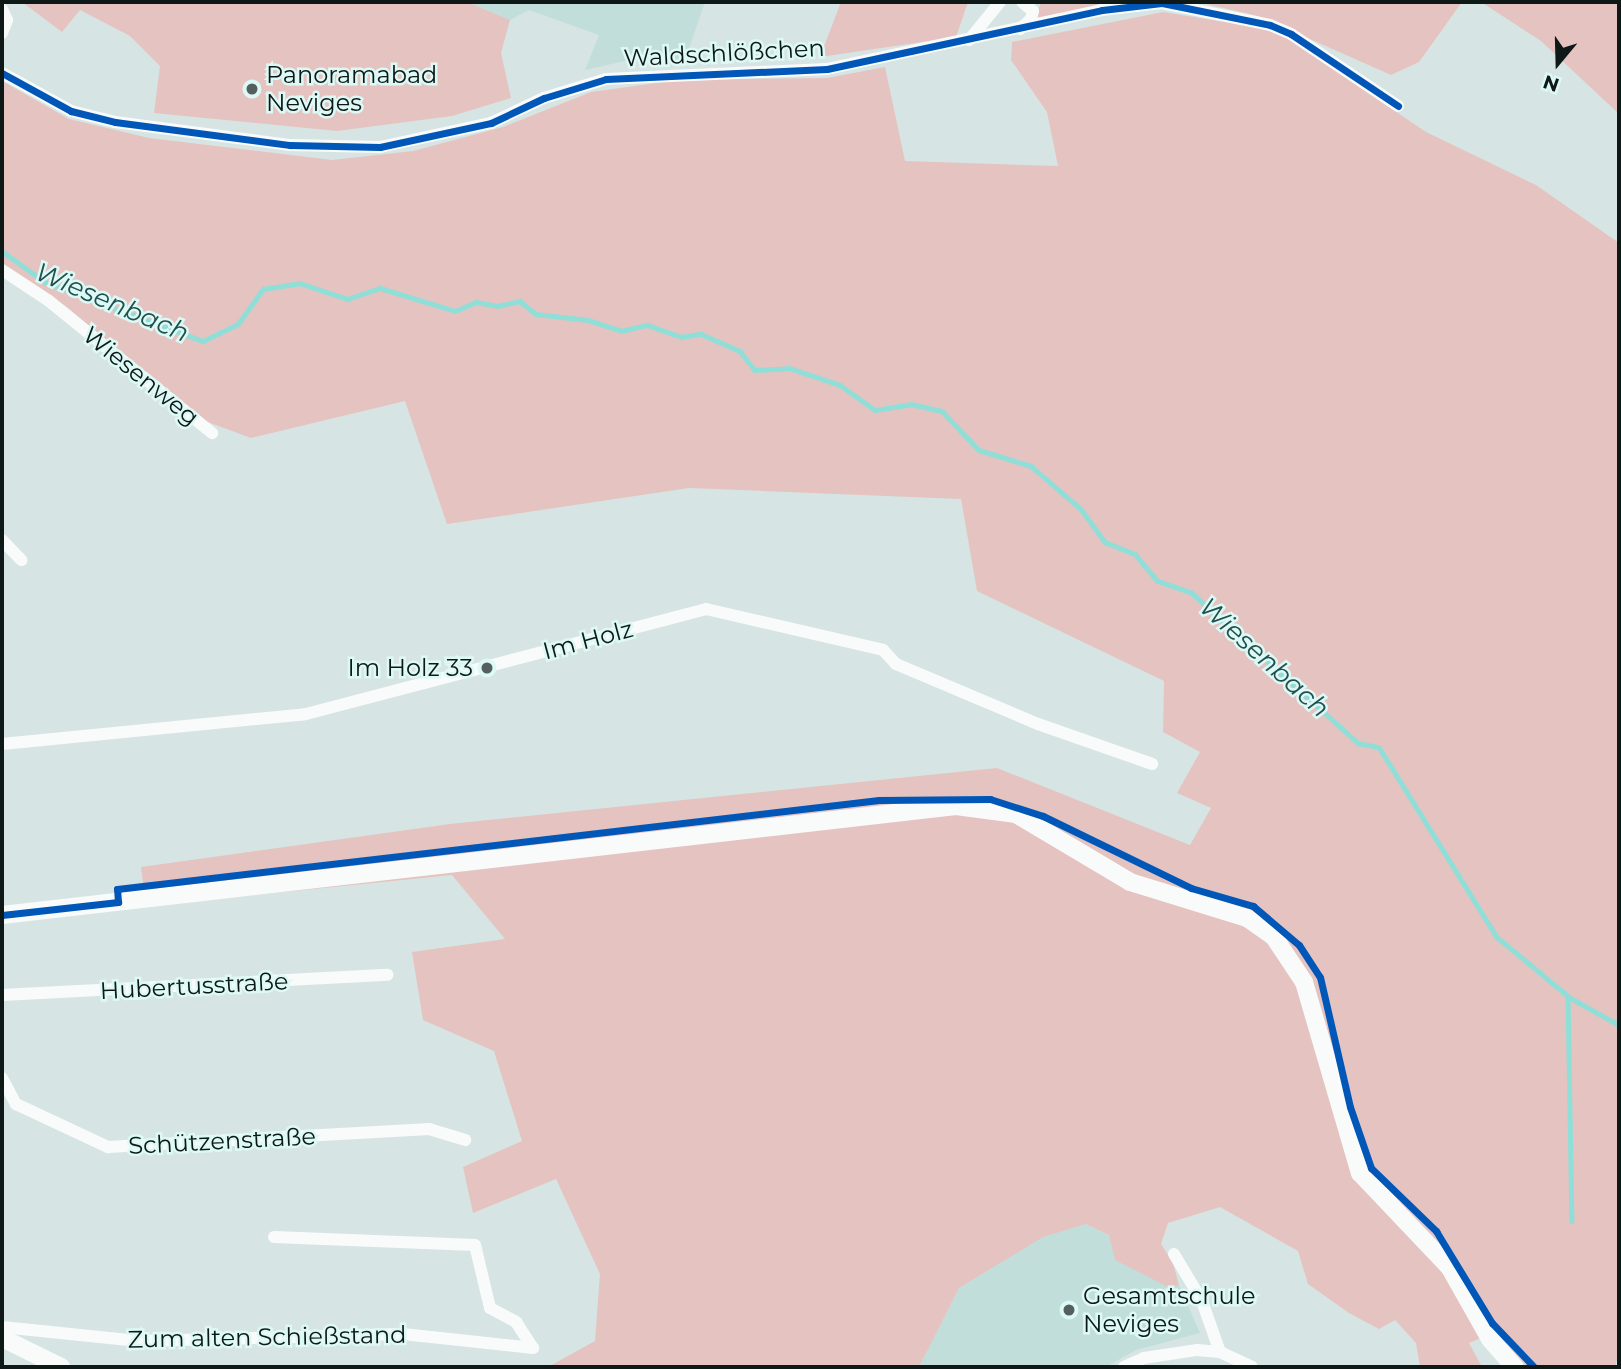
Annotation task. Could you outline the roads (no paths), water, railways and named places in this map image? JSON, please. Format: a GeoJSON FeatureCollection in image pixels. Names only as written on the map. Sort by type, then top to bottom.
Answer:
{"type":"FeatureCollection","features":[{"type":"Feature","properties":{"kind":"main road"},"geometry":{"type":"LineString","coordinates":[[2,915],[956,806],[1016,814],[1130,882],[1247,918],[1274,937],[1304,982],[1360,1172],[1450,1268],[1489,1339],[1514,1367]]}},
{"type":"Feature","properties":{"kind":"main road"},"geometry":{"type":"LineString","coordinates":[[2,1338],[61,1367]]}},
{"type":"Feature","properties":{"kind":"street"},"geometry":{"type":"LineString","coordinates":[[969,40],[1000,2]]}},
{"type":"Feature","properties":{"kind":"street"},"geometry":{"type":"LineString","coordinates":[[1017,32],[1031,19],[1032,11],[1022,2]]}},
{"type":"Feature","properties":{"kind":"street","name":"Waldschlößchen"},"geometry":{"type":"LineString","coordinates":[[2,73],[71,111],[115,122],[334,149],[380,147],[491,123],[544,98],[606,79],[827,69],[1017,32],[1102,10],[1161,3],[1228,15],[1291,34],[1398,106]]}},
{"type":"Feature","properties":{"kind":"street"},"geometry":{"type":"LineString","coordinates":[[2,9],[7,20],[2,33]]}},
{"type":"Feature","properties":{"kind":"street","name":"Wiesenweg"},"geometry":{"type":"LineString","coordinates":[[2,270],[49,301],[212,433]]}},
{"type":"Feature","properties":{"kind":"street"},"geometry":{"type":"LineString","coordinates":[[2,540],[21,560]]}},
{"type":"Feature","properties":{"kind":"street","name":"Im Holz"},"geometry":{"type":"LineString","coordinates":[[2,744],[306,714],[706,609],[883,650],[896,664],[1038,724],[1152,764]]}},
{"type":"Feature","properties":{"kind":"street","name":"Hubertusstraße"},"geometry":{"type":"LineString","coordinates":[[2,995],[387,975]]}},
{"type":"Feature","properties":{"kind":"street","name":"Schützenstraße"},"geometry":{"type":"LineString","coordinates":[[2,1078],[16,1104],[108,1147],[429,1129],[465,1140]]}},
{"type":"Feature","properties":{"kind":"street","name":"Zum alten Schießstand"},"geometry":{"type":"LineString","coordinates":[[2,1327],[138,1340],[403,1334],[533,1349],[516,1322],[490,1308],[475,1245],[274,1237]]}},
{"type":"Feature","properties":{"kind":"street"},"geometry":{"type":"LineString","coordinates":[[1174,1254],[1202,1301],[1220,1352]]}},
{"type":"Feature","properties":{"kind":"street"},"geometry":{"type":"LineString","coordinates":[[1124,1367],[1175,1351],[1220,1352],[1252,1367]]}},
{"type":"Feature","properties":{"kind":"waterway","name":"Wiesenbach"},"geometry":{"type":"LineString","coordinates":[[2,251],[45,282],[203,341],[238,324],[263,289],[299,283],[348,299],[380,288],[455,311],[476,302],[498,306],[520,301],[536,314],[588,320],[621,331],[647,325],[681,337],[701,334],[740,351],[755,370],[789,368],[840,385],[875,410],[911,404],[942,411],[979,450],[1031,466],[1081,509],[1105,542],[1135,554],[1158,581],[1192,593],[1358,743],[1379,747],[1497,937],[1568,996],[1572,1221]]}},
{"type":"Feature","properties":{"kind":"waterway"},"geometry":{"type":"LineString","coordinates":[[1569,997],[1619,1025]]}},
{"type":"Feature","properties":{"kind":"place","name":"Panoramabad Neviges"},"geometry":{"type":"Point","coordinates":[252,89]}},
{"type":"Feature","properties":{"kind":"place","name":"Im Holz 33"},"geometry":{"type":"Point","coordinates":[487,668]}},
{"type":"Feature","properties":{"kind":"place","name":"Gesamtschule Neviges"},"geometry":{"type":"Point","coordinates":[1069,1310]}}]}
